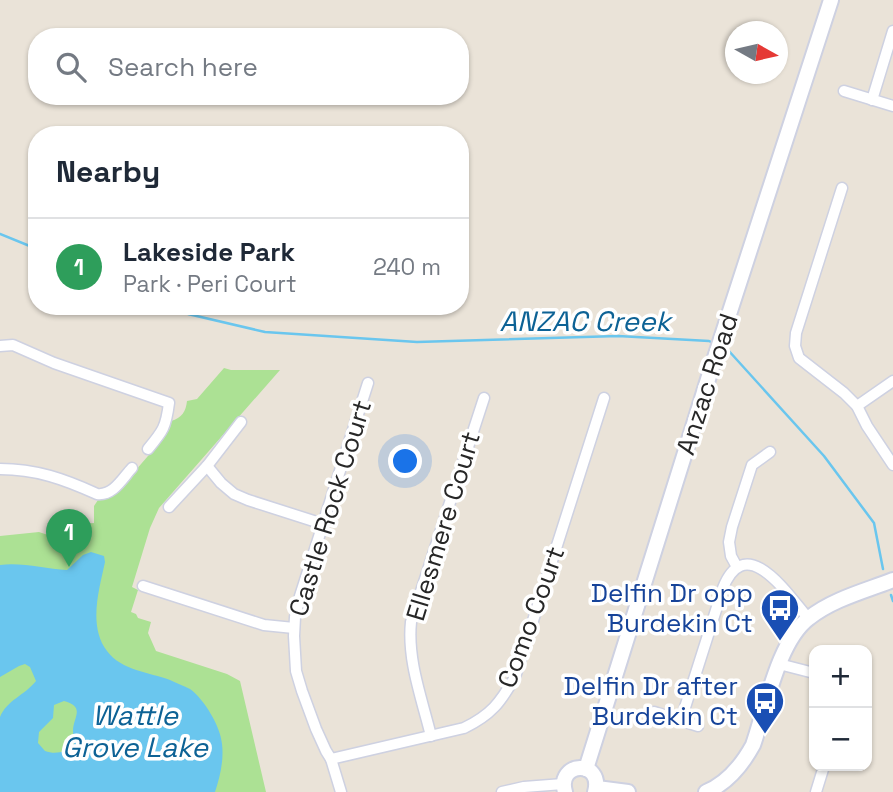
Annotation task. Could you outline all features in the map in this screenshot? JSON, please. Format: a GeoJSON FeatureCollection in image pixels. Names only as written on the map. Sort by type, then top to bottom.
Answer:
{"type":"FeatureCollection","features":[{"type":"Feature","properties":{"kind":"main road","name":"Anzac Road"},"geometry":{"type":"LineString","coordinates":[[586,769],[831,0]]}},
{"type":"Feature","properties":{"kind":"main road"},"geometry":{"type":"LineString","coordinates":[[706,792],[736,771],[754,745],[779,664],[789,640],[801,625],[828,606],[893,580]]}},
{"type":"Feature","properties":{"kind":"main road"},"geometry":{"type":"LineString","coordinates":[[564,788],[564,778],[576,768],[586,769],[594,776],[596,790],[628,792]]}},
{"type":"Feature","properties":{"kind":"street"},"geometry":{"type":"LineString","coordinates":[[872,100],[893,31]]}},
{"type":"Feature","properties":{"kind":"street"},"geometry":{"type":"LineString","coordinates":[[844,91],[893,106]]}},
{"type":"Feature","properties":{"kind":"street"},"geometry":{"type":"LineString","coordinates":[[842,188],[796,333],[795,346],[799,358],[857,406],[893,466]]}},
{"type":"Feature","properties":{"kind":"street"},"geometry":{"type":"LineString","coordinates":[[0,346],[13,345],[54,363],[169,403],[162,432],[148,449]]}},
{"type":"Feature","properties":{"kind":"street"},"geometry":{"type":"LineString","coordinates":[[857,406],[893,381]]}},
{"type":"Feature","properties":{"kind":"street","name":"Castle Rock Court"},"geometry":{"type":"LineString","coordinates":[[341,792],[331,759],[321,742],[296,671],[295,628],[300,596],[368,383]]}},
{"type":"Feature","properties":{"kind":"street","name":"Ellesmere Court"},"geometry":{"type":"LineString","coordinates":[[431,736],[412,656],[411,622],[484,398]]}},
{"type":"Feature","properties":{"kind":"street","name":"Como Court"},"geometry":{"type":"LineString","coordinates":[[331,759],[464,728],[481,720],[494,709],[515,677],[604,398]]}},
{"type":"Feature","properties":{"kind":"street"},"geometry":{"type":"LineString","coordinates":[[169,507],[207,466],[241,422]]}},
{"type":"Feature","properties":{"kind":"street"},"geometry":{"type":"LineString","coordinates":[[737,567],[731,556],[729,542],[732,527],[752,465],[770,452]]}},
{"type":"Feature","properties":{"kind":"street"},"geometry":{"type":"LineString","coordinates":[[207,466],[234,494],[323,524]]}},
{"type":"Feature","properties":{"kind":"street"},"geometry":{"type":"LineString","coordinates":[[0,469],[37,472],[105,495],[132,468]]}},
{"type":"Feature","properties":{"kind":"street"},"geometry":{"type":"LineString","coordinates":[[681,720],[723,588],[728,576],[737,567],[749,564],[770,574],[808,618]]}},
{"type":"Feature","properties":{"kind":"street"},"geometry":{"type":"LineString","coordinates":[[143,586],[264,625],[295,628]]}},
{"type":"Feature","properties":{"kind":"street"},"geometry":{"type":"LineString","coordinates":[[779,664],[809,672]]}},
{"type":"Feature","properties":{"kind":"street"},"geometry":{"type":"LineString","coordinates":[[654,712],[698,726]]}},
{"type":"Feature","properties":{"kind":"street"},"geometry":{"type":"LineString","coordinates":[[816,792],[822,771]]}},
{"type":"Feature","properties":{"kind":"street"},"geometry":{"type":"LineString","coordinates":[[502,792],[524,787],[564,788]]}},
{"type":"Feature","properties":{"kind":"green space"},"geometry":{"type":"Polygon","coordinates":[[[224,368],[280,370],[159,508],[132,587],[138,590],[131,612],[138,618],[151,622],[148,633],[156,651],[227,674],[240,681],[266,792],[0,792],[0,536],[39,532],[78,545],[80,524],[94,523],[94,506],[98,500],[123,485],[166,435],[171,421],[183,414],[187,401],[197,399],[224,368]]]}},
{"type":"Feature","properties":{"kind":"water","name":"Wattle Grove Lake"},"geometry":{"type":"Polygon","coordinates":[[[91,552],[104,556],[96,619],[101,641],[107,651],[128,667],[190,689],[211,714],[219,730],[222,750],[215,792],[0,792],[0,717],[7,706],[36,681],[30,667],[25,664],[0,677],[0,565],[67,570],[83,555],[91,552]],[[64,701],[54,705],[53,718],[39,732],[38,743],[45,751],[61,752],[74,744],[73,731],[77,709],[64,701]]]}},
{"type":"Feature","properties":{"kind":"waterway","name":"ANZAC Creek"},"geometry":{"type":"LineString","coordinates":[[0,234],[28,245]]}},
{"type":"Feature","properties":{"kind":"waterway","name":"ANZAC Creek"},"geometry":{"type":"LineString","coordinates":[[192,315],[265,332],[417,342],[618,336],[709,341],[715,344]]}},
{"type":"Feature","properties":{"kind":"waterway","name":"ANZAC Creek"},"geometry":{"type":"LineString","coordinates":[[724,349],[728,350],[824,456],[874,523],[883,569]]}},
{"type":"Feature","properties":{"kind":"waterway","name":"ANZAC Creek"},"geometry":{"type":"LineString","coordinates":[[891,595],[893,601]]}},
{"type":"Feature","properties":{"kind":"place","name":"Lakeside Park"},"geometry":{"type":"Point","coordinates":[69,567]}},
{"type":"Feature","properties":{"kind":"place","name":"Delfin Dr opp Burdekin Ct"},"geometry":{"type":"Point","coordinates":[780,642]}},
{"type":"Feature","properties":{"kind":"place","name":"Delfin Dr after Burdekin Ct"},"geometry":{"type":"Point","coordinates":[765,735]}}]}
